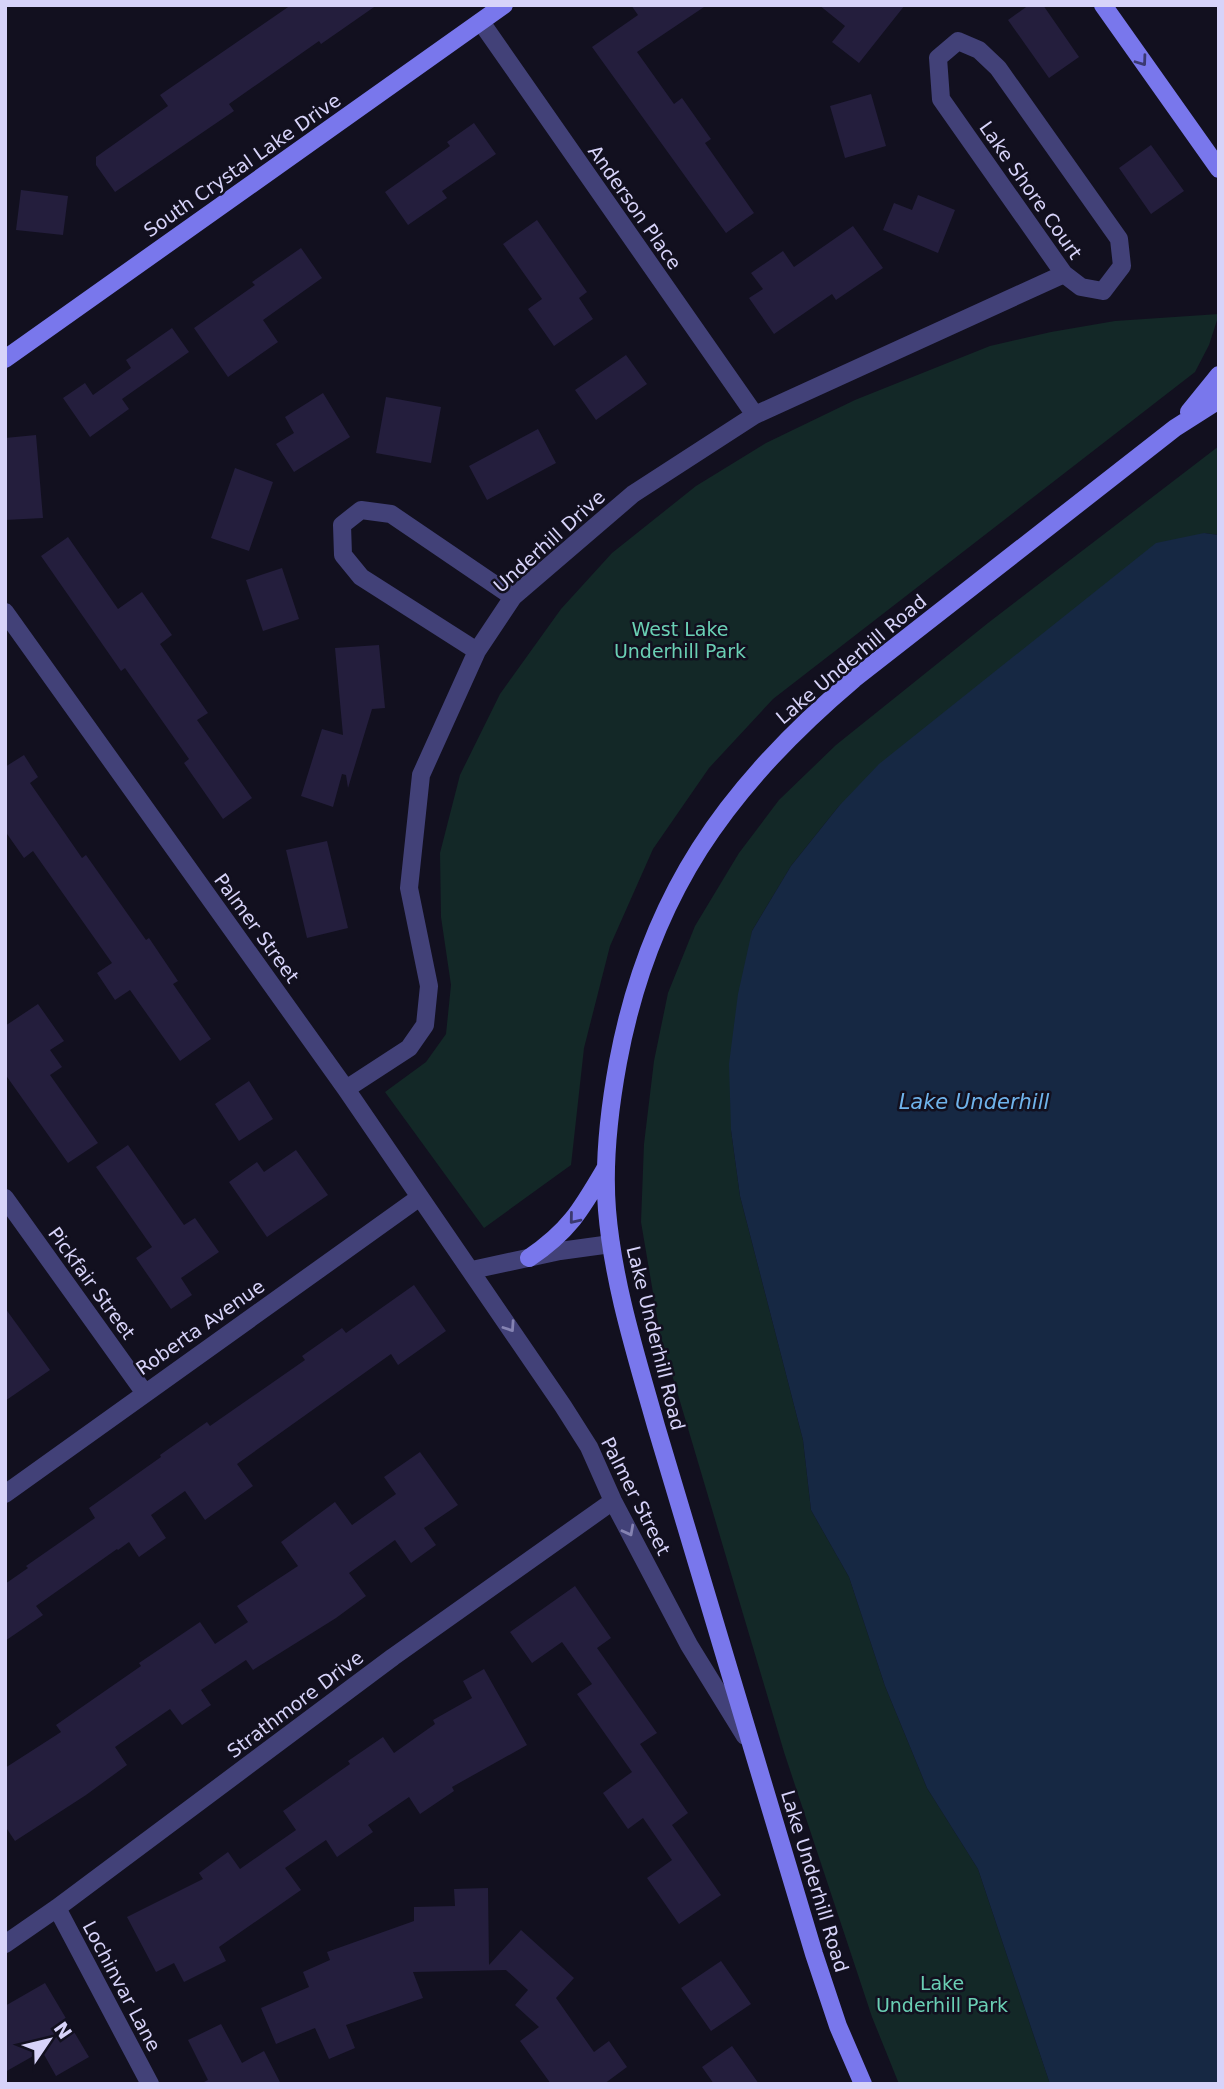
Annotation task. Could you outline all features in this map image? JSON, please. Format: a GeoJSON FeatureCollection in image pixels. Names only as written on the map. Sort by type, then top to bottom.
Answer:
{"type":"FeatureCollection","features":[{"type":"Feature","properties":{"kind":"main road","name":"South Crystal Lake Drive"},"geometry":{"type":"LineString","coordinates":[[8,352],[504,5]]}},
{"type":"Feature","properties":{"kind":"main road"},"geometry":{"type":"LineString","coordinates":[[1103,5],[1219,169]]}},
{"type":"Feature","properties":{"kind":"main road","name":"Lake Underhill Road"},"geometry":{"type":"LineString","coordinates":[[1175,428],[1219,375]]}},
{"type":"Feature","properties":{"kind":"main road","name":"Lake Underhill Road"},"geometry":{"type":"LineString","coordinates":[[863,2084],[838,2026],[814,1954],[633,1345],[611,1244],[605,1169],[608,1124],[625,1025],[651,941],[697,852],[734,797],[781,745],[854,680],[1175,428],[1219,400]]}},
{"type":"Feature","properties":{"kind":"main road"},"geometry":{"type":"LineString","coordinates":[[529,1258],[555,1241],[578,1216],[605,1169]]}},
{"type":"Feature","properties":{"kind":"street","name":"Anderson Place"},"geometry":{"type":"LineString","coordinates":[[481,22],[755,415]]}},
{"type":"Feature","properties":{"kind":"street","name":"Lake Shore Court"},"geometry":{"type":"LineString","coordinates":[[958,41],[979,50],[998,68],[1119,239],[1122,266],[1103,291],[1081,287],[1064,274],[941,99],[938,58],[958,41]]}},
{"type":"Feature","properties":{"kind":"street","name":"Underhill Drive"},"geometry":{"type":"LineString","coordinates":[[346,1088],[409,1048],[425,1025],[429,986],[409,888],[421,775],[477,651],[513,597],[633,494],[755,415],[1064,274]]}},
{"type":"Feature","properties":{"kind":"street"},"geometry":{"type":"LineString","coordinates":[[477,651],[361,577],[343,555],[342,526],[361,510],[391,514],[513,597]]}},
{"type":"Feature","properties":{"kind":"street","name":"Palmer Street"},"geometry":{"type":"LineString","coordinates":[[5,612],[346,1088],[472,1270],[589,1447],[613,1501],[689,1645],[752,1746]]}},
{"type":"Feature","properties":{"kind":"street","name":"Roberta Avenue"},"geometry":{"type":"LineString","coordinates":[[5,1494],[420,1197]]}},
{"type":"Feature","properties":{"kind":"street","name":"Pickfair Street"},"geometry":{"type":"LineString","coordinates":[[5,1198],[145,1392]]}},
{"type":"Feature","properties":{"kind":"street"},"geometry":{"type":"LineString","coordinates":[[472,1270],[611,1244]]}},
{"type":"Feature","properties":{"kind":"street","name":"Strathmore Drive"},"geometry":{"type":"LineString","coordinates":[[5,1944],[393,1657],[613,1501]]}},
{"type":"Feature","properties":{"kind":"street","name":"Lochinvar Lane"},"geometry":{"type":"LineString","coordinates":[[57,1908],[150,2084]]}},
{"type":"Feature","properties":{"kind":"green space","name":"West Lake Underhill Park"},"geometry":{"type":"Polygon","coordinates":[[[1219,314],[1209,345],[1195,372],[773,699],[709,768],[653,849],[610,946],[584,1048],[571,1165],[484,1228],[385,1092],[426,1062],[446,1034],[451,985],[441,917],[440,853],[460,775],[500,694],[561,609],[612,553],[696,486],[766,443],[855,400],[990,346],[1115,321],[1219,314]]]}},
{"type":"Feature","properties":{"kind":"green space","name":"Lake Underhill Park"},"geometry":{"type":"Polygon","coordinates":[[[1219,446],[1219,535],[1204,533],[839,806],[791,866],[752,931],[731,1130],[740,1196],[803,1440],[811,1510],[849,1577],[885,1686],[927,1788],[978,1869],[1050,2084],[899,2084],[872,2017],[784,1752],[660,1334],[641,1222],[644,1144],[654,1061],[668,993],[695,926],[739,853],[779,800],[836,745],[988,623],[1219,446]]]}},
{"type":"Feature","properties":{"kind":"water","name":"Lake Underhill"},"geometry":{"type":"Polygon","coordinates":[[[1204,533],[1219,535],[1219,2084],[1050,2084],[978,1869],[927,1788],[885,1686],[849,1577],[811,1510],[803,1440],[740,1196],[731,1130],[729,1064],[738,994],[752,931],[791,866],[839,806],[879,764],[1156,543],[1204,533]]]}},
{"type":"Feature","properties":{"kind":"building"},"geometry":{"type":"Polygon","coordinates":[[[291,5],[377,5],[321,44],[319,41],[229,104],[234,111],[115,192],[96,165],[96,157],[168,106],[160,95],[291,5]]]}},
{"type":"Feature","properties":{"kind":"building"},"geometry":{"type":"Polygon","coordinates":[[[631,5],[707,5],[637,52],[674,104],[682,98],[711,139],[705,143],[754,213],[726,233],[592,47],[638,15],[631,5]]]}},
{"type":"Feature","properties":{"kind":"building"},"geometry":{"type":"Polygon","coordinates":[[[819,5],[905,5],[859,63],[832,42],[845,26],[819,5]]]}},
{"type":"Feature","properties":{"kind":"building"},"geometry":{"type":"Polygon","coordinates":[[[1029,5],[1043,5],[1079,57],[1049,78],[1008,20],[1029,5]]]}},
{"type":"Feature","properties":{"kind":"building"},"geometry":{"type":"Polygon","coordinates":[[[871,94],[886,146],[845,158],[830,106],[871,94]]]}},
{"type":"Feature","properties":{"kind":"building"},"geometry":{"type":"Polygon","coordinates":[[[474,123],[496,154],[442,191],[447,198],[408,225],[385,192],[450,146],[447,142],[474,123]]]}},
{"type":"Feature","properties":{"kind":"building"},"geometry":{"type":"Polygon","coordinates":[[[1151,145],[1184,191],[1151,214],[1119,168],[1151,145]]]}},
{"type":"Feature","properties":{"kind":"building"},"geometry":{"type":"Polygon","coordinates":[[[21,190],[68,196],[63,235],[16,230],[21,190]]]}},
{"type":"Feature","properties":{"kind":"building"},"geometry":{"type":"Polygon","coordinates":[[[918,195],[955,210],[938,253],[883,230],[894,203],[912,210],[918,195]]]}},
{"type":"Feature","properties":{"kind":"building"},"geometry":{"type":"Polygon","coordinates":[[[537,220],[587,292],[579,298],[593,319],[554,346],[528,309],[542,299],[503,244],[537,220]]]}},
{"type":"Feature","properties":{"kind":"building"},"geometry":{"type":"Polygon","coordinates":[[[853,226],[883,268],[836,300],[832,294],[774,334],[749,298],[763,289],[751,273],[783,251],[794,267],[853,226]]]}},
{"type":"Feature","properties":{"kind":"building"},"geometry":{"type":"Polygon","coordinates":[[[301,248],[322,278],[263,320],[278,342],[228,377],[194,328],[255,285],[252,282],[301,248]]]}},
{"type":"Feature","properties":{"kind":"building"},"geometry":{"type":"Polygon","coordinates":[[[172,328],[189,352],[122,399],[129,409],[90,437],[63,398],[85,383],[93,395],[131,368],[126,360],[172,328]]]}},
{"type":"Feature","properties":{"kind":"building"},"geometry":{"type":"Polygon","coordinates":[[[626,355],[647,384],[596,420],[575,390],[626,355]]]}},
{"type":"Feature","properties":{"kind":"building"},"geometry":{"type":"Polygon","coordinates":[[[323,393],[350,437],[294,472],[276,444],[294,433],[285,417],[323,393]]]}},
{"type":"Feature","properties":{"kind":"building"},"geometry":{"type":"Polygon","coordinates":[[[386,397],[441,407],[431,463],[376,453],[386,397]]]}},
{"type":"Feature","properties":{"kind":"building"},"geometry":{"type":"Polygon","coordinates":[[[538,429],[556,463],[487,500],[469,466],[538,429]]]}},
{"type":"Feature","properties":{"kind":"building"},"geometry":{"type":"Polygon","coordinates":[[[36,435],[43,518],[5,520],[5,438],[36,435]]]}},
{"type":"Feature","properties":{"kind":"building"},"geometry":{"type":"Polygon","coordinates":[[[235,468],[273,482],[249,551],[211,538],[235,468]]]}},
{"type":"Feature","properties":{"kind":"building"},"geometry":{"type":"Polygon","coordinates":[[[68,537],[118,609],[142,592],[172,635],[160,644],[208,713],[197,720],[252,798],[223,819],[184,763],[189,759],[125,668],[121,671],[41,556],[68,537]]]}},
{"type":"Feature","properties":{"kind":"building"},"geometry":{"type":"Polygon","coordinates":[[[282,568],[299,619],[263,631],[246,580],[282,568]]]}},
{"type":"Feature","properties":{"kind":"building"},"geometry":{"type":"Polygon","coordinates":[[[379,645],[385,708],[372,709],[348,788],[346,775],[342,774],[333,807],[301,796],[322,729],[343,735],[335,648],[379,645]]]}},
{"type":"Feature","properties":{"kind":"building"},"geometry":{"type":"Polygon","coordinates":[[[24,755],[38,777],[30,783],[82,858],[86,855],[146,940],[149,938],[178,981],[173,984],[211,1039],[180,1061],[130,990],[115,1000],[97,973],[112,963],[33,851],[24,858],[5,831],[5,767],[24,755]]]}},
{"type":"Feature","properties":{"kind":"building"},"geometry":{"type":"Polygon","coordinates":[[[327,841],[348,928],[307,938],[286,850],[327,841]]]}},
{"type":"Feature","properties":{"kind":"building"},"geometry":{"type":"Polygon","coordinates":[[[38,1004],[64,1041],[50,1050],[62,1067],[50,1075],[98,1143],[68,1163],[5,1074],[5,1026],[38,1004]]]}},
{"type":"Feature","properties":{"kind":"building"},"geometry":{"type":"Polygon","coordinates":[[[249,1081],[273,1119],[239,1141],[215,1104],[249,1081]]]}},
{"type":"Feature","properties":{"kind":"building"},"geometry":{"type":"Polygon","coordinates":[[[128,1145],[184,1225],[195,1218],[219,1252],[181,1278],[192,1295],[171,1309],[136,1258],[152,1247],[96,1167],[128,1145]]]}},
{"type":"Feature","properties":{"kind":"building"},"geometry":{"type":"Polygon","coordinates":[[[296,1150],[328,1195],[267,1237],[229,1182],[257,1162],[264,1172],[296,1150]]]}},
{"type":"Feature","properties":{"kind":"building"},"geometry":{"type":"Polygon","coordinates":[[[414,1285],[446,1331],[398,1365],[391,1354],[237,1464],[253,1486],[205,1520],[185,1491],[151,1515],[166,1538],[139,1557],[129,1542],[117,1549],[36,1606],[43,1615],[5,1641],[5,1584],[95,1518],[89,1508],[207,1422],[210,1426],[305,1360],[302,1356],[342,1328],[346,1333],[414,1285]]]}},
{"type":"Feature","properties":{"kind":"building"},"geometry":{"type":"Polygon","coordinates":[[[5,1308],[50,1370],[5,1401],[5,1308]]]}},
{"type":"Feature","properties":{"kind":"building"},"geometry":{"type":"Polygon","coordinates":[[[420,1452],[458,1505],[424,1528],[436,1545],[411,1563],[395,1540],[349,1573],[366,1596],[253,1670],[246,1660],[201,1690],[211,1705],[182,1725],[170,1709],[115,1747],[127,1765],[15,1841],[5,1826],[5,1768],[61,1732],[56,1725],[141,1666],[139,1663],[200,1622],[215,1644],[248,1622],[237,1606],[298,1566],[281,1542],[335,1502],[352,1525],[396,1494],[384,1477],[420,1452]]]}},
{"type":"Feature","properties":{"kind":"building"},"geometry":{"type":"Polygon","coordinates":[[[575,1586],[611,1638],[597,1648],[657,1733],[640,1744],[688,1813],[672,1825],[721,1895],[679,1924],[647,1878],[672,1860],[643,1818],[628,1829],[603,1793],[632,1772],[577,1694],[592,1684],[562,1642],[532,1663],[510,1632],[575,1586]]]}},
{"type":"Feature","properties":{"kind":"building"},"geometry":{"type":"Polygon","coordinates":[[[484,1669],[527,1745],[452,1787],[454,1791],[420,1814],[409,1797],[368,1825],[373,1832],[337,1857],[326,1840],[285,1868],[301,1890],[219,1947],[226,1961],[184,1982],[174,1963],[156,1972],[127,1917],[203,1879],[199,1873],[228,1852],[240,1869],[296,1830],[283,1811],[383,1737],[394,1753],[435,1724],[433,1720],[472,1698],[463,1681],[484,1669]]]}},
{"type":"Feature","properties":{"kind":"building"},"geometry":{"type":"Polygon","coordinates":[[[488,1888],[489,1965],[521,1930],[574,1978],[556,1998],[594,2052],[609,2041],[627,2067],[604,2084],[551,2084],[520,2041],[539,2027],[515,2005],[528,1990],[506,1970],[413,1972],[423,1998],[346,2025],[355,2048],[329,2059],[315,2028],[276,2044],[261,2008],[309,1987],[303,1972],[330,1960],[327,1952],[414,1921],[414,1907],[455,1906],[454,1889],[488,1888]]]}},
{"type":"Feature","properties":{"kind":"building"},"geometry":{"type":"Polygon","coordinates":[[[721,1961],[751,2004],[711,2031],[681,1988],[721,1961]]]}},
{"type":"Feature","properties":{"kind":"building"},"geometry":{"type":"Polygon","coordinates":[[[45,1983],[89,2057],[56,2076],[42,2051],[5,2072],[5,2006],[45,1983]]]}},
{"type":"Feature","properties":{"kind":"building"},"geometry":{"type":"Polygon","coordinates":[[[221,2024],[242,2063],[264,2051],[281,2084],[200,2084],[208,2080],[188,2040],[221,2024]]]}},
{"type":"Feature","properties":{"kind":"building"},"geometry":{"type":"Polygon","coordinates":[[[732,2046],[759,2084],[714,2084],[702,2067],[732,2046]]]}}]}
